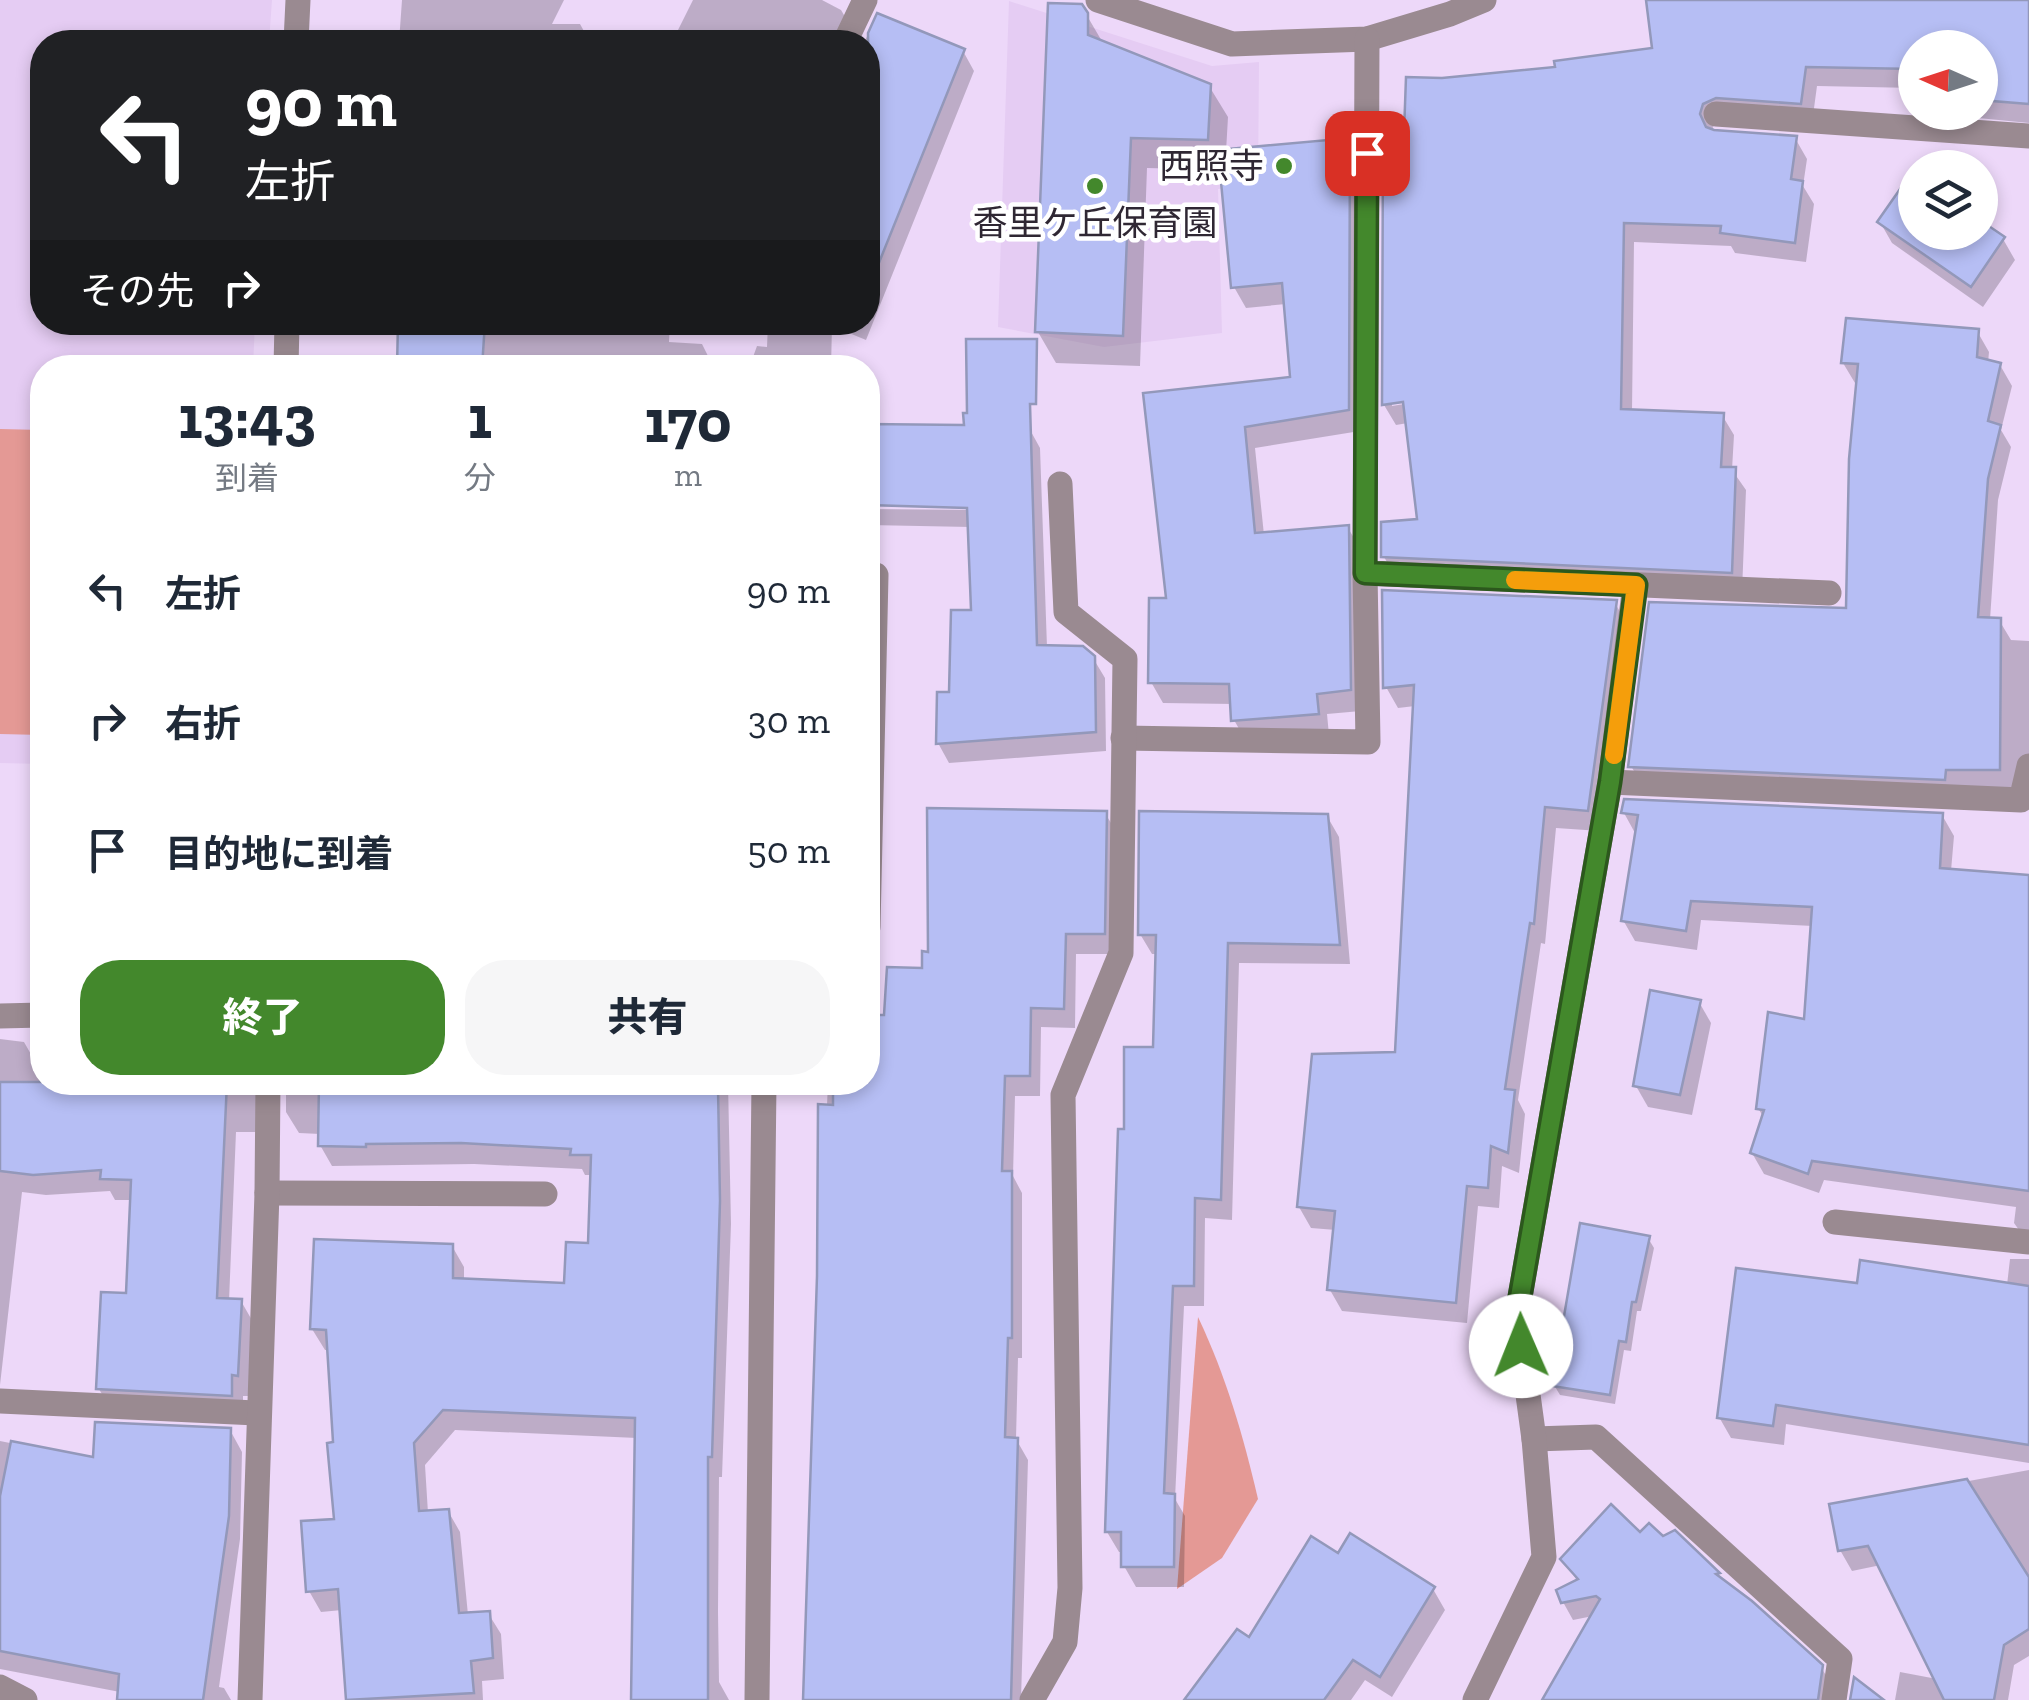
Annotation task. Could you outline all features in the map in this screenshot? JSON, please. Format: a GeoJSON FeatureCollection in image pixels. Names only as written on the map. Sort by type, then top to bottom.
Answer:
{"type":"FeatureCollection","features":[{"type":"Feature","properties":{"kind":"street"},"geometry":{"type":"LineString","coordinates":[[297,30],[298,0]]}},
{"type":"Feature","properties":{"kind":"street"},"geometry":{"type":"LineString","coordinates":[[851,30],[865,0]]}},
{"type":"Feature","properties":{"kind":"street"},"geometry":{"type":"LineString","coordinates":[[1098,0],[1232,44],[1367,38],[1484,0]]}},
{"type":"Feature","properties":{"kind":"street"},"geometry":{"type":"LineString","coordinates":[[1123,738],[1368,742],[1367,38]]}},
{"type":"Feature","properties":{"kind":"street"},"geometry":{"type":"LineString","coordinates":[[1716,114],[2029,136]]}},
{"type":"Feature","properties":{"kind":"street"},"geometry":{"type":"LineString","coordinates":[[1032,1700],[1065,1642],[1070,1588],[1063,1094],[1121,953],[1125,659],[1066,612],[1060,484]]}},
{"type":"Feature","properties":{"kind":"street"},"geometry":{"type":"LineString","coordinates":[[1365,573],[1828,592]]}},
{"type":"Feature","properties":{"kind":"street"},"geometry":{"type":"LineString","coordinates":[[1475,1700],[1544,1557],[1517,1314],[1610,782],[1636,585]]}},
{"type":"Feature","properties":{"kind":"street"},"geometry":{"type":"LineString","coordinates":[[1610,782],[2021,800],[2029,766]]}},
{"type":"Feature","properties":{"kind":"street"},"geometry":{"type":"LineString","coordinates":[[0,1016],[30,1015]]}},
{"type":"Feature","properties":{"kind":"street"},"geometry":{"type":"LineString","coordinates":[[250,1700],[268,1095]]}},
{"type":"Feature","properties":{"kind":"street"},"geometry":{"type":"LineString","coordinates":[[757,1700],[764,1095]]}},
{"type":"Feature","properties":{"kind":"street"},"geometry":{"type":"LineString","coordinates":[[268,1193],[545,1194]]}},
{"type":"Feature","properties":{"kind":"street"},"geometry":{"type":"LineString","coordinates":[[1835,1222],[2029,1242]]}},
{"type":"Feature","properties":{"kind":"street"},"geometry":{"type":"LineString","coordinates":[[0,1401],[258,1413]]}},
{"type":"Feature","properties":{"kind":"street"},"geometry":{"type":"LineString","coordinates":[[1534,1440],[1596,1437],[1840,1658],[1834,1700]]}},
{"type":"Feature","properties":{"kind":"street"},"geometry":{"type":"LineString","coordinates":[[0,1687],[25,1700]]}},
{"type":"Feature","properties":{"kind":"shaded area"},"geometry":{"type":"Polygon","coordinates":[[[0,0],[272,0],[270,30],[30,30],[30,335],[254,335],[254,355],[30,355],[30,764],[0,763],[0,0]]]}},
{"type":"Feature","properties":{"kind":"shaded area"},"geometry":{"type":"Polygon","coordinates":[[[1009,1],[1212,66],[1259,62],[1258,185],[1218,189],[1222,333],[1104,347],[998,327],[1009,1]]]}},
{"type":"Feature","properties":{"kind":"shaded area"},"geometry":{"type":"Polygon","coordinates":[[[0,429],[30,430],[30,735],[0,734],[0,429]]]}},
{"type":"Feature","properties":{"kind":"shaded area"},"geometry":{"type":"Polygon","coordinates":[[[1198,1317],[1233,1406],[1258,1499],[1222,1558],[1177,1589],[1198,1317]]]}},
{"type":"Feature","properties":{"kind":"building"},"geometry":{"type":"Polygon","coordinates":[[[1646,0],[2029,0],[2029,104],[1998,101],[1998,30],[1898,30],[1898,69],[1806,67],[1801,104],[1716,98],[1703,104],[1700,114],[1706,127],[1714,130],[1797,136],[1791,179],[1803,181],[1795,243],[1720,233],[1721,226],[1624,223],[1621,409],[1724,413],[1721,467],[1736,467],[1732,573],[1381,557],[1381,522],[1417,519],[1403,402],[1382,405],[1383,135],[1404,133],[1406,77],[1442,78],[1555,67],[1554,61],[1652,48],[1646,0]]]}},
{"type":"Feature","properties":{"kind":"building"},"geometry":{"type":"Polygon","coordinates":[[[1048,3],[1082,4],[1088,13],[1088,35],[1211,84],[1208,140],[1131,138],[1123,336],[1035,332],[1048,3]]]}},
{"type":"Feature","properties":{"kind":"building"},"geometry":{"type":"Polygon","coordinates":[[[877,13],[965,49],[880,260],[880,30],[869,30],[877,13]]]}},
{"type":"Feature","properties":{"kind":"building"},"geometry":{"type":"Polygon","coordinates":[[[1350,138],[1349,410],[1245,427],[1255,533],[1349,525],[1351,690],[1317,694],[1319,714],[1231,721],[1229,684],[1148,683],[1149,598],[1166,598],[1143,393],[1290,377],[1282,283],[1231,288],[1218,150],[1350,138]]]}},
{"type":"Feature","properties":{"kind":"building"},"geometry":{"type":"Polygon","coordinates":[[[1898,192],[1898,237],[1877,222],[1898,192]]]}},
{"type":"Feature","properties":{"kind":"building"},"geometry":{"type":"Polygon","coordinates":[[[1917,250],[1996,250],[1971,287],[1917,250]]]}},
{"type":"Feature","properties":{"kind":"building"},"geometry":{"type":"Polygon","coordinates":[[[1846,318],[1979,329],[1977,357],[2001,363],[1988,421],[2001,425],[1988,479],[1978,617],[2001,618],[2000,770],[1946,770],[1945,780],[1628,767],[1649,602],[1846,608],[1849,459],[1858,364],[1841,363],[1846,318]]]}},
{"type":"Feature","properties":{"kind":"building"},"geometry":{"type":"Polygon","coordinates":[[[398,335],[484,335],[483,355],[397,355],[398,335]]]}},
{"type":"Feature","properties":{"kind":"building"},"geometry":{"type":"Polygon","coordinates":[[[966,339],[1037,339],[1036,404],[1030,404],[1037,645],[1083,646],[1095,656],[1096,732],[936,744],[937,692],[949,692],[951,610],[971,610],[967,508],[880,505],[880,424],[964,425],[963,413],[967,413],[966,339]]]}},
{"type":"Feature","properties":{"kind":"building"},"geometry":{"type":"Polygon","coordinates":[[[1382,590],[1617,600],[1588,811],[1545,807],[1534,924],[1530,923],[1505,1089],[1515,1090],[1508,1153],[1491,1146],[1488,1188],[1467,1186],[1456,1303],[1327,1290],[1335,1211],[1297,1207],[1312,1054],[1395,1052],[1414,685],[1383,688],[1382,590]]]}},
{"type":"Feature","properties":{"kind":"building"},"geometry":{"type":"Polygon","coordinates":[[[1624,799],[1943,813],[1940,868],[2029,875],[2029,1191],[1812,1161],[1808,1174],[1750,1153],[1764,1110],[1756,1109],[1768,1012],[1804,1019],[1812,907],[1691,901],[1686,931],[1621,921],[1638,815],[1621,813],[1624,799]]]}},
{"type":"Feature","properties":{"kind":"building"},"geometry":{"type":"Polygon","coordinates":[[[927,808],[1107,811],[1105,934],[1066,934],[1064,1009],[1031,1008],[1030,1076],[1005,1076],[1002,1171],[1012,1171],[1012,1338],[1008,1338],[1005,1437],[1018,1438],[1011,1700],[803,1700],[817,1276],[818,1104],[833,1105],[833,1095],[880,1095],[880,1015],[884,1015],[887,967],[922,968],[922,951],[928,952],[927,808]]]}},
{"type":"Feature","properties":{"kind":"building"},"geometry":{"type":"Polygon","coordinates":[[[1139,811],[1328,814],[1340,945],[1228,943],[1221,1200],[1195,1198],[1194,1286],[1173,1286],[1164,1493],[1175,1494],[1174,1567],[1121,1567],[1121,1532],[1105,1532],[1118,1129],[1124,1129],[1124,1047],[1153,1047],[1156,935],[1138,935],[1139,811]]]}},
{"type":"Feature","properties":{"kind":"building"},"geometry":{"type":"Polygon","coordinates":[[[1650,990],[1701,1000],[1680,1095],[1633,1086],[1650,990]]]}},
{"type":"Feature","properties":{"kind":"building"},"geometry":{"type":"Polygon","coordinates":[[[0,1082],[30,1082],[30,1095],[226,1095],[217,1298],[242,1299],[238,1376],[232,1375],[232,1396],[96,1389],[101,1292],[126,1293],[131,1180],[100,1179],[101,1170],[33,1175],[0,1171],[0,1082]]]}},
{"type":"Feature","properties":{"kind":"building"},"geometry":{"type":"Polygon","coordinates":[[[319,1095],[718,1095],[720,1201],[712,1457],[708,1457],[708,1700],[631,1700],[635,1418],[443,1410],[414,1443],[419,1511],[449,1509],[459,1613],[490,1611],[493,1658],[471,1661],[474,1693],[346,1700],[338,1589],[306,1592],[301,1521],[334,1519],[327,1443],[333,1442],[326,1330],[310,1329],[314,1239],[453,1244],[453,1278],[564,1283],[566,1242],[588,1243],[591,1155],[570,1155],[571,1149],[461,1143],[318,1146],[319,1095]]]}},
{"type":"Feature","properties":{"kind":"building"},"geometry":{"type":"Polygon","coordinates":[[[1580,1223],[1650,1236],[1626,1342],[1619,1341],[1610,1395],[1552,1386],[1580,1223]]]}},
{"type":"Feature","properties":{"kind":"building"},"geometry":{"type":"Polygon","coordinates":[[[1860,1260],[2029,1286],[2029,1445],[1776,1405],[1773,1426],[1717,1418],[1736,1268],[1857,1283],[1860,1260]]]}},
{"type":"Feature","properties":{"kind":"building"},"geometry":{"type":"Polygon","coordinates":[[[95,1422],[231,1428],[229,1516],[203,1700],[117,1700],[119,1674],[0,1651],[0,1496],[11,1441],[93,1457],[95,1422]]]}},
{"type":"Feature","properties":{"kind":"building"},"geometry":{"type":"Polygon","coordinates":[[[1967,1479],[2029,1577],[2029,1629],[2004,1645],[1994,1700],[1944,1700],[1868,1546],[1838,1551],[1829,1504],[1967,1479]]]}},
{"type":"Feature","properties":{"kind":"building"},"geometry":{"type":"Polygon","coordinates":[[[1611,1504],[1640,1532],[1649,1523],[1663,1536],[1675,1530],[1720,1573],[1716,1574],[1823,1665],[1818,1700],[1542,1700],[1600,1599],[1596,1596],[1561,1603],[1556,1590],[1578,1579],[1560,1559],[1611,1504]]]}},
{"type":"Feature","properties":{"kind":"building"},"geometry":{"type":"Polygon","coordinates":[[[1350,1533],[1435,1587],[1380,1677],[1353,1660],[1324,1700],[1184,1700],[1237,1629],[1249,1637],[1311,1536],[1338,1553],[1350,1533]]]}},
{"type":"Feature","properties":{"kind":"building"},"geometry":{"type":"Polygon","coordinates":[[[1854,1677],[1884,1700],[1850,1700],[1854,1677]]]}},
{"type":"Feature","properties":{"kind":"slow traffic"},"geometry":{"type":"LineString","coordinates":[[1515,580],[1636,585],[1614,755]]}},
{"type":"Feature","properties":{"kind":"place","name":"西照寺"},"geometry":{"type":"Point","coordinates":[1284,166]}},
{"type":"Feature","properties":{"kind":"place","name":"香里ケ丘保育園"},"geometry":{"type":"Point","coordinates":[1095,186]}},
{"type":"Feature","properties":{"kind":"route"},"geometry":{"type":"LineString","coordinates":[[1367,153],[1365,573],[1636,585],[1610,782],[1517,1314],[1521,1346]]}}]}
